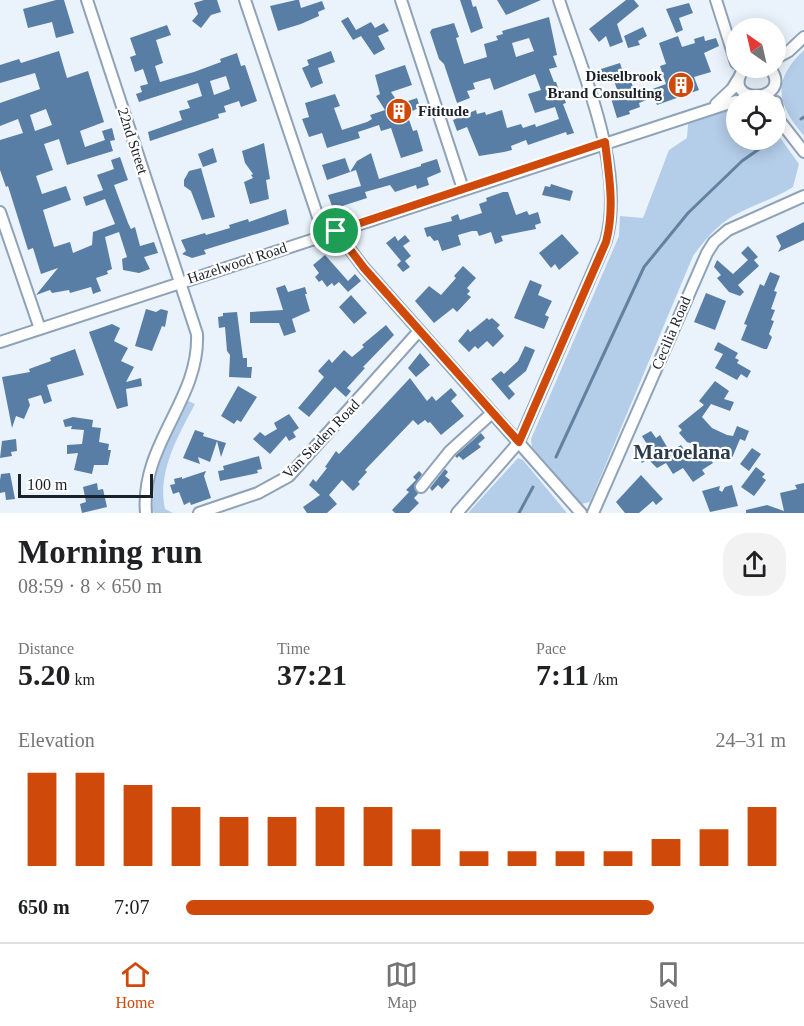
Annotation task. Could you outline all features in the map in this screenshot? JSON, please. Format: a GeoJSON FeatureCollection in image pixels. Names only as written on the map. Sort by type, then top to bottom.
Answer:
{"type":"FeatureCollection","features":[{"type":"Feature","properties":{"kind":"street","name":"22nd Street"},"geometry":{"type":"LineString","coordinates":[[87,0],[197,334],[195,367],[183,398],[158,444],[152,464],[146,513]]}},
{"type":"Feature","properties":{"kind":"street"},"geometry":{"type":"LineString","coordinates":[[245,0],[324,235]]}},
{"type":"Feature","properties":{"kind":"street"},"geometry":{"type":"LineString","coordinates":[[401,0],[463,189]]}},
{"type":"Feature","properties":{"kind":"street"},"geometry":{"type":"LineString","coordinates":[[457,513],[519,442],[606,242],[611,222],[605,142],[559,0]]}},
{"type":"Feature","properties":{"kind":"street"},"geometry":{"type":"LineString","coordinates":[[716,0],[726,32]]}},
{"type":"Feature","properties":{"kind":"street"},"geometry":{"type":"LineString","coordinates":[[786,56],[804,37]]}},
{"type":"Feature","properties":{"kind":"street","name":"Hazelwood Road"},"geometry":{"type":"LineString","coordinates":[[714,106],[732,89],[736,78]]}},
{"type":"Feature","properties":{"kind":"street","name":"Hazelwood Road"},"geometry":{"type":"LineString","coordinates":[[0,342],[726,103]]}},
{"type":"Feature","properties":{"kind":"street"},"geometry":{"type":"LineString","coordinates":[[786,129],[804,152]]}},
{"type":"Feature","properties":{"kind":"street","name":"Cecilia Road"},"geometry":{"type":"LineString","coordinates":[[593,513],[707,253],[714,242],[728,230],[802,195]]}},
{"type":"Feature","properties":{"kind":"street"},"geometry":{"type":"LineString","coordinates":[[0,212],[40,328]]}},
{"type":"Feature","properties":{"kind":"street"},"geometry":{"type":"LineString","coordinates":[[336,231],[364,268],[581,513]]}},
{"type":"Feature","properties":{"kind":"street","name":"Van Staden Road"},"geometry":{"type":"LineString","coordinates":[[199,513],[258,493],[289,476],[419,331]]}},
{"type":"Feature","properties":{"kind":"street"},"geometry":{"type":"LineString","coordinates":[[421,487],[450,452],[492,413]]}},
{"type":"Feature","properties":{"kind":"shaded area"},"geometry":{"type":"Polygon","coordinates":[[[804,50],[804,136],[786,109],[786,90],[782,90],[782,82],[793,61],[804,50]]]}},
{"type":"Feature","properties":{"kind":"shaded area"},"geometry":{"type":"Polygon","coordinates":[[[726,111],[726,150],[786,150],[786,146],[799,164],[793,187],[727,220],[711,234],[693,256],[590,502],[581,504],[532,448],[531,439],[619,236],[620,216],[643,218],[669,150],[687,138],[688,124],[726,111]]]}},
{"type":"Feature","properties":{"kind":"shaded area"},"geometry":{"type":"Polygon","coordinates":[[[188,401],[195,404],[171,455],[164,481],[165,509],[173,513],[154,513],[152,509],[159,459],[188,401]]]}},
{"type":"Feature","properties":{"kind":"shaded area"},"geometry":{"type":"Polygon","coordinates":[[[518,458],[523,460],[567,513],[468,513],[518,458]]]}},
{"type":"Feature","properties":{"kind":"building"},"geometry":{"type":"Polygon","coordinates":[[[64,0],[74,33],[56,38],[52,22],[28,28],[23,9],[64,0]]]}},
{"type":"Feature","properties":{"kind":"building"},"geometry":{"type":"Polygon","coordinates":[[[217,0],[221,12],[211,15],[201,28],[192,21],[198,14],[194,3],[217,0]]]}},
{"type":"Feature","properties":{"kind":"building"},"geometry":{"type":"Polygon","coordinates":[[[299,0],[301,8],[322,1],[325,9],[318,12],[319,16],[278,31],[270,6],[299,0]]]}},
{"type":"Feature","properties":{"kind":"building"},"geometry":{"type":"Polygon","coordinates":[[[460,0],[471,0],[473,7],[476,6],[483,28],[471,33],[460,0]]]}},
{"type":"Feature","properties":{"kind":"building"},"geometry":{"type":"Polygon","coordinates":[[[497,0],[541,0],[506,15],[497,0]]]}},
{"type":"Feature","properties":{"kind":"building"},"geometry":{"type":"Polygon","coordinates":[[[626,0],[634,0],[639,6],[617,24],[623,42],[610,47],[606,36],[599,42],[589,29],[626,0]]]}},
{"type":"Feature","properties":{"kind":"building"},"geometry":{"type":"Polygon","coordinates":[[[689,3],[693,13],[679,18],[683,30],[676,33],[666,9],[689,3]]]}},
{"type":"Feature","properties":{"kind":"building"},"geometry":{"type":"Polygon","coordinates":[[[348,17],[356,30],[371,22],[375,28],[384,23],[389,31],[378,36],[385,49],[374,55],[361,36],[353,40],[341,21],[348,17]]]}},
{"type":"Feature","properties":{"kind":"building"},"geometry":{"type":"Polygon","coordinates":[[[549,17],[557,55],[553,56],[557,67],[549,69],[561,96],[563,95],[566,103],[563,104],[574,133],[567,135],[566,132],[528,145],[526,140],[511,146],[512,150],[479,156],[467,127],[457,131],[453,120],[476,110],[477,114],[485,112],[486,115],[502,110],[507,128],[521,124],[523,128],[535,124],[536,127],[559,119],[555,107],[535,113],[528,94],[541,90],[535,74],[494,90],[490,78],[473,83],[475,89],[467,91],[470,98],[457,103],[430,32],[432,29],[454,23],[464,64],[487,57],[484,44],[498,40],[496,36],[503,34],[502,31],[549,17]],[[529,38],[512,43],[516,57],[534,51],[529,38]]]}},
{"type":"Feature","properties":{"kind":"building"},"geometry":{"type":"Polygon","coordinates":[[[167,25],[171,35],[156,40],[163,63],[155,66],[160,82],[221,62],[220,59],[237,53],[241,66],[245,65],[257,101],[241,107],[239,101],[224,106],[226,112],[218,114],[219,118],[150,141],[148,132],[182,120],[179,111],[190,108],[187,101],[202,96],[198,83],[139,102],[136,94],[142,92],[140,86],[148,84],[143,69],[135,72],[130,57],[136,55],[130,38],[167,25]],[[226,76],[210,81],[214,95],[230,89],[226,76]]]}},
{"type":"Feature","properties":{"kind":"building"},"geometry":{"type":"Polygon","coordinates":[[[643,27],[647,36],[638,41],[640,45],[628,48],[624,36],[643,27]]]}},
{"type":"Feature","properties":{"kind":"building"},"geometry":{"type":"Polygon","coordinates":[[[678,36],[682,47],[695,43],[694,39],[704,36],[705,41],[716,38],[719,46],[704,53],[711,72],[694,77],[699,90],[657,105],[654,97],[639,103],[640,107],[629,111],[630,114],[617,118],[610,95],[618,92],[613,78],[605,81],[601,69],[620,63],[625,78],[629,76],[636,95],[666,84],[660,66],[666,64],[659,43],[678,36]]]}},
{"type":"Feature","properties":{"kind":"building"},"geometry":{"type":"Polygon","coordinates":[[[59,51],[67,78],[88,71],[104,122],[80,131],[85,147],[105,140],[102,131],[112,128],[115,140],[110,141],[113,151],[67,165],[59,139],[44,144],[53,170],[36,176],[42,194],[66,186],[71,200],[43,210],[54,247],[70,242],[73,253],[92,245],[93,232],[115,224],[105,199],[86,206],[83,197],[103,190],[97,175],[114,169],[111,160],[120,157],[128,180],[114,185],[131,229],[135,227],[140,246],[154,242],[158,253],[144,257],[150,269],[139,273],[123,270],[122,259],[127,257],[119,232],[105,237],[112,269],[107,271],[108,274],[96,278],[101,291],[93,294],[91,287],[70,293],[69,290],[52,293],[50,290],[36,295],[58,268],[41,274],[33,248],[28,250],[8,186],[6,187],[0,170],[0,140],[23,133],[18,119],[0,126],[0,103],[40,89],[35,73],[0,83],[0,65],[19,59],[21,63],[59,51]],[[46,109],[30,115],[35,131],[52,125],[46,109]]]}},
{"type":"Feature","properties":{"kind":"building"},"geometry":{"type":"Polygon","coordinates":[[[331,51],[335,62],[318,68],[323,83],[311,88],[302,68],[309,65],[307,60],[331,51]]]}},
{"type":"Feature","properties":{"kind":"building"},"geometry":{"type":"Polygon","coordinates":[[[405,65],[412,85],[391,92],[399,104],[417,98],[420,107],[407,114],[413,131],[417,130],[423,151],[401,158],[391,128],[381,131],[379,125],[358,132],[360,138],[327,148],[322,133],[309,137],[302,119],[309,117],[305,103],[335,94],[340,106],[334,108],[342,130],[367,122],[372,119],[370,115],[385,110],[376,96],[380,94],[375,75],[405,65]]]}},
{"type":"Feature","properties":{"kind":"building"},"geometry":{"type":"Polygon","coordinates":[[[264,143],[270,179],[266,180],[269,199],[250,204],[244,182],[253,178],[251,175],[253,174],[245,163],[242,151],[264,143]]]}},
{"type":"Feature","properties":{"kind":"building"},"geometry":{"type":"Polygon","coordinates":[[[213,148],[217,162],[203,167],[198,154],[213,148]]]}},
{"type":"Feature","properties":{"kind":"building"},"geometry":{"type":"Polygon","coordinates":[[[371,153],[379,179],[437,159],[441,172],[427,178],[429,185],[417,189],[416,185],[395,192],[390,185],[365,192],[367,198],[333,209],[328,195],[361,186],[356,170],[327,180],[322,165],[345,158],[350,172],[357,161],[371,153]]]}},
{"type":"Feature","properties":{"kind":"building"},"geometry":{"type":"Polygon","coordinates":[[[201,168],[215,217],[202,220],[191,191],[184,186],[184,180],[189,171],[201,168]]]}},
{"type":"Feature","properties":{"kind":"building"},"geometry":{"type":"Polygon","coordinates":[[[551,184],[573,191],[570,201],[542,195],[545,186],[550,187],[551,184]]]}},
{"type":"Feature","properties":{"kind":"building"},"geometry":{"type":"Polygon","coordinates":[[[508,192],[516,215],[527,211],[529,215],[538,212],[541,223],[535,225],[536,229],[501,236],[503,241],[495,244],[491,232],[479,236],[477,231],[472,231],[458,235],[461,245],[442,251],[438,240],[434,241],[430,236],[427,237],[424,228],[452,221],[451,217],[458,214],[460,220],[482,213],[479,204],[487,201],[486,198],[508,192]]]}},
{"type":"Feature","properties":{"kind":"building"},"geometry":{"type":"Polygon","coordinates":[[[286,209],[289,224],[204,250],[206,254],[192,258],[182,254],[186,251],[181,240],[230,228],[229,225],[248,219],[249,222],[286,209]]]}},
{"type":"Feature","properties":{"kind":"building"},"geometry":{"type":"Polygon","coordinates":[[[804,222],[804,240],[778,252],[781,246],[776,236],[804,222]]]}},
{"type":"Feature","properties":{"kind":"building"},"geometry":{"type":"Polygon","coordinates":[[[562,234],[579,253],[559,270],[555,264],[551,268],[539,253],[562,234]]]}},
{"type":"Feature","properties":{"kind":"building"},"geometry":{"type":"Polygon","coordinates":[[[405,235],[410,241],[403,246],[411,256],[405,261],[410,267],[403,272],[397,265],[401,261],[386,243],[395,236],[398,241],[405,235]]]}},
{"type":"Feature","properties":{"kind":"building"},"geometry":{"type":"Polygon","coordinates":[[[748,246],[758,257],[754,260],[759,266],[738,285],[744,292],[740,296],[729,292],[717,278],[721,275],[714,267],[717,260],[733,274],[748,260],[741,253],[748,246]]]}},
{"type":"Feature","properties":{"kind":"building"},"geometry":{"type":"Polygon","coordinates":[[[325,255],[348,281],[355,274],[361,281],[348,292],[339,282],[327,287],[322,280],[319,282],[315,277],[319,273],[313,265],[325,255]]]}},
{"type":"Feature","properties":{"kind":"building"},"geometry":{"type":"Polygon","coordinates":[[[463,266],[476,278],[467,288],[470,291],[467,294],[471,297],[457,312],[453,308],[434,323],[415,301],[429,286],[441,295],[463,266]]]}},
{"type":"Feature","properties":{"kind":"building"},"geometry":{"type":"Polygon","coordinates":[[[770,272],[780,276],[774,291],[777,292],[771,309],[775,310],[769,334],[772,337],[767,349],[764,349],[741,340],[747,325],[744,324],[760,284],[764,286],[770,272]]]}},
{"type":"Feature","properties":{"kind":"building"},"geometry":{"type":"Polygon","coordinates":[[[530,280],[542,285],[538,295],[552,301],[545,315],[549,317],[544,329],[514,318],[530,280]]]}},
{"type":"Feature","properties":{"kind":"building"},"geometry":{"type":"Polygon","coordinates":[[[285,285],[288,292],[305,287],[307,294],[305,294],[310,311],[292,319],[296,332],[284,336],[279,323],[250,323],[250,312],[283,310],[276,288],[285,285]]]}},
{"type":"Feature","properties":{"kind":"building"},"geometry":{"type":"Polygon","coordinates":[[[706,293],[726,301],[715,330],[694,322],[706,293]]]}},
{"type":"Feature","properties":{"kind":"building"},"geometry":{"type":"Polygon","coordinates":[[[351,295],[367,313],[354,324],[339,307],[351,295]]]}},
{"type":"Feature","properties":{"kind":"building"},"geometry":{"type":"Polygon","coordinates":[[[146,309],[156,312],[161,309],[168,311],[165,327],[162,326],[152,351],[135,346],[146,309]]]}},
{"type":"Feature","properties":{"kind":"building"},"geometry":{"type":"Polygon","coordinates":[[[237,312],[243,358],[247,358],[247,367],[252,367],[251,378],[229,377],[230,355],[227,351],[225,327],[219,328],[218,317],[223,316],[223,313],[237,312]]]}},
{"type":"Feature","properties":{"kind":"building"},"geometry":{"type":"Polygon","coordinates":[[[487,318],[489,320],[492,318],[500,325],[497,328],[504,336],[493,347],[487,341],[478,349],[475,346],[469,352],[458,341],[468,329],[470,332],[487,318]]]}},
{"type":"Feature","properties":{"kind":"building"},"geometry":{"type":"Polygon","coordinates":[[[112,324],[120,328],[114,341],[128,348],[121,361],[134,367],[126,382],[141,378],[142,386],[126,389],[128,406],[117,409],[89,332],[112,324]]]}},
{"type":"Feature","properties":{"kind":"building"},"geometry":{"type":"Polygon","coordinates":[[[386,325],[394,335],[363,367],[365,368],[347,388],[351,391],[346,397],[335,387],[309,417],[298,408],[324,377],[318,371],[329,359],[332,363],[344,350],[352,357],[364,347],[362,345],[386,325]]]}},
{"type":"Feature","properties":{"kind":"building"},"geometry":{"type":"Polygon","coordinates":[[[718,342],[738,353],[735,358],[739,360],[737,363],[751,371],[747,378],[741,374],[737,380],[715,368],[723,354],[714,350],[718,342]]]}},
{"type":"Feature","properties":{"kind":"building"},"geometry":{"type":"Polygon","coordinates":[[[525,346],[535,350],[526,371],[508,386],[515,394],[509,400],[491,379],[501,371],[504,374],[518,361],[525,346]]]}},
{"type":"Feature","properties":{"kind":"building"},"geometry":{"type":"Polygon","coordinates":[[[75,349],[84,375],[47,385],[52,401],[44,404],[41,395],[28,399],[30,405],[24,419],[16,416],[12,428],[2,377],[30,372],[29,369],[51,361],[50,358],[75,349]]]}},
{"type":"Feature","properties":{"kind":"building"},"geometry":{"type":"Polygon","coordinates":[[[420,353],[430,365],[416,377],[408,368],[420,353]]]}},
{"type":"Feature","properties":{"kind":"building"},"geometry":{"type":"Polygon","coordinates":[[[410,378],[427,401],[432,396],[436,401],[451,388],[457,395],[451,401],[464,416],[441,435],[430,422],[425,420],[418,425],[413,420],[365,470],[367,472],[353,491],[342,480],[329,495],[337,504],[327,513],[307,513],[303,507],[320,495],[309,485],[313,479],[316,482],[336,451],[339,454],[410,378]]]}},
{"type":"Feature","properties":{"kind":"building"},"geometry":{"type":"Polygon","coordinates":[[[715,381],[729,391],[724,399],[734,402],[730,411],[711,404],[702,417],[712,428],[727,435],[733,436],[737,426],[749,431],[745,441],[740,439],[732,458],[687,442],[679,433],[682,430],[678,426],[704,405],[699,401],[715,381]]]}},
{"type":"Feature","properties":{"kind":"building"},"geometry":{"type":"Polygon","coordinates":[[[238,386],[257,397],[241,422],[237,420],[234,424],[221,416],[238,386]]]}},
{"type":"Feature","properties":{"kind":"building"},"geometry":{"type":"Polygon","coordinates":[[[289,414],[299,428],[293,432],[296,437],[289,441],[286,436],[270,454],[253,439],[260,432],[265,436],[277,429],[274,423],[289,414]]]}},
{"type":"Feature","properties":{"kind":"building"},"geometry":{"type":"Polygon","coordinates":[[[73,417],[93,420],[92,427],[101,428],[99,442],[109,444],[108,450],[111,450],[108,465],[94,465],[92,474],[74,470],[78,453],[67,454],[67,445],[82,444],[84,430],[71,429],[72,426],[65,427],[63,420],[73,417]]]}},
{"type":"Feature","properties":{"kind":"building"},"geometry":{"type":"Polygon","coordinates":[[[195,430],[204,433],[203,436],[226,443],[221,457],[217,441],[210,462],[198,457],[200,464],[183,458],[195,430]]]}},
{"type":"Feature","properties":{"kind":"building"},"geometry":{"type":"Polygon","coordinates":[[[651,431],[656,438],[660,435],[670,452],[681,445],[692,461],[706,452],[713,463],[702,470],[705,474],[693,482],[683,468],[673,474],[666,463],[657,468],[648,459],[642,463],[637,455],[648,446],[642,436],[651,431]]]}},
{"type":"Feature","properties":{"kind":"building"},"geometry":{"type":"Polygon","coordinates":[[[481,433],[485,438],[478,444],[481,447],[463,460],[455,456],[481,433]]]}},
{"type":"Feature","properties":{"kind":"building"},"geometry":{"type":"Polygon","coordinates":[[[16,439],[17,451],[11,452],[12,456],[0,458],[2,441],[16,439]]]}},
{"type":"Feature","properties":{"kind":"building"},"geometry":{"type":"Polygon","coordinates":[[[752,448],[761,454],[749,471],[740,464],[752,448]]]}},
{"type":"Feature","properties":{"kind":"building"},"geometry":{"type":"Polygon","coordinates":[[[259,456],[262,469],[257,470],[258,473],[220,481],[218,471],[224,470],[223,466],[259,456]]]}},
{"type":"Feature","properties":{"kind":"building"},"geometry":{"type":"Polygon","coordinates":[[[756,467],[765,474],[762,477],[766,480],[754,496],[741,487],[756,467]]]}},
{"type":"Feature","properties":{"kind":"building"},"geometry":{"type":"Polygon","coordinates":[[[445,469],[448,472],[445,476],[450,480],[442,489],[438,485],[432,491],[430,488],[445,469]]]}},
{"type":"Feature","properties":{"kind":"building"},"geometry":{"type":"Polygon","coordinates":[[[206,471],[204,476],[211,498],[184,505],[179,492],[173,494],[170,485],[175,484],[174,479],[182,477],[182,479],[206,471]]]}},
{"type":"Feature","properties":{"kind":"building"},"geometry":{"type":"Polygon","coordinates":[[[419,471],[422,474],[414,486],[418,494],[414,498],[419,503],[409,513],[395,513],[392,510],[409,492],[406,490],[416,480],[413,477],[419,471]]]}},
{"type":"Feature","properties":{"kind":"building"},"geometry":{"type":"Polygon","coordinates":[[[10,473],[15,499],[6,500],[5,492],[0,493],[0,480],[1,474],[10,473]]]}},
{"type":"Feature","properties":{"kind":"building"},"geometry":{"type":"Polygon","coordinates":[[[641,475],[663,499],[656,505],[653,501],[639,513],[625,513],[616,502],[641,475]]]}},
{"type":"Feature","properties":{"kind":"building"},"geometry":{"type":"Polygon","coordinates":[[[97,483],[98,490],[103,489],[107,507],[82,513],[80,504],[86,502],[83,487],[97,483]]]}},
{"type":"Feature","properties":{"kind":"building"},"geometry":{"type":"Polygon","coordinates":[[[804,483],[804,513],[746,513],[746,510],[767,505],[784,511],[780,493],[797,489],[795,485],[804,483]]]}},
{"type":"Feature","properties":{"kind":"building"},"geometry":{"type":"Polygon","coordinates":[[[732,485],[738,506],[710,512],[702,491],[720,486],[719,490],[722,492],[725,487],[732,485]]]}},
{"type":"Feature","properties":{"kind":"waterway"},"geometry":{"type":"LineString","coordinates":[[556,457],[644,267],[688,213],[742,161],[758,150]]}},
{"type":"Feature","properties":{"kind":"waterway"},"geometry":{"type":"LineString","coordinates":[[519,513],[533,487]]}},
{"type":"Feature","properties":{"kind":"place","name":"Dieselbrook Brand Consulting"},"geometry":{"type":"Point","coordinates":[681,85]}},
{"type":"Feature","properties":{"kind":"place","name":"Fititude"},"geometry":{"type":"Point","coordinates":[399,111]}},
{"type":"Feature","properties":{"kind":"district","name":"Maroelana"},"geometry":{"type":"Point","coordinates":[682,452]}},
{"type":"Feature","properties":{"kind":"route"},"geometry":{"type":"LineString","coordinates":[[605,142],[611,208],[611,222],[606,242],[519,442],[364,268],[336,231],[605,142]]}}]}
